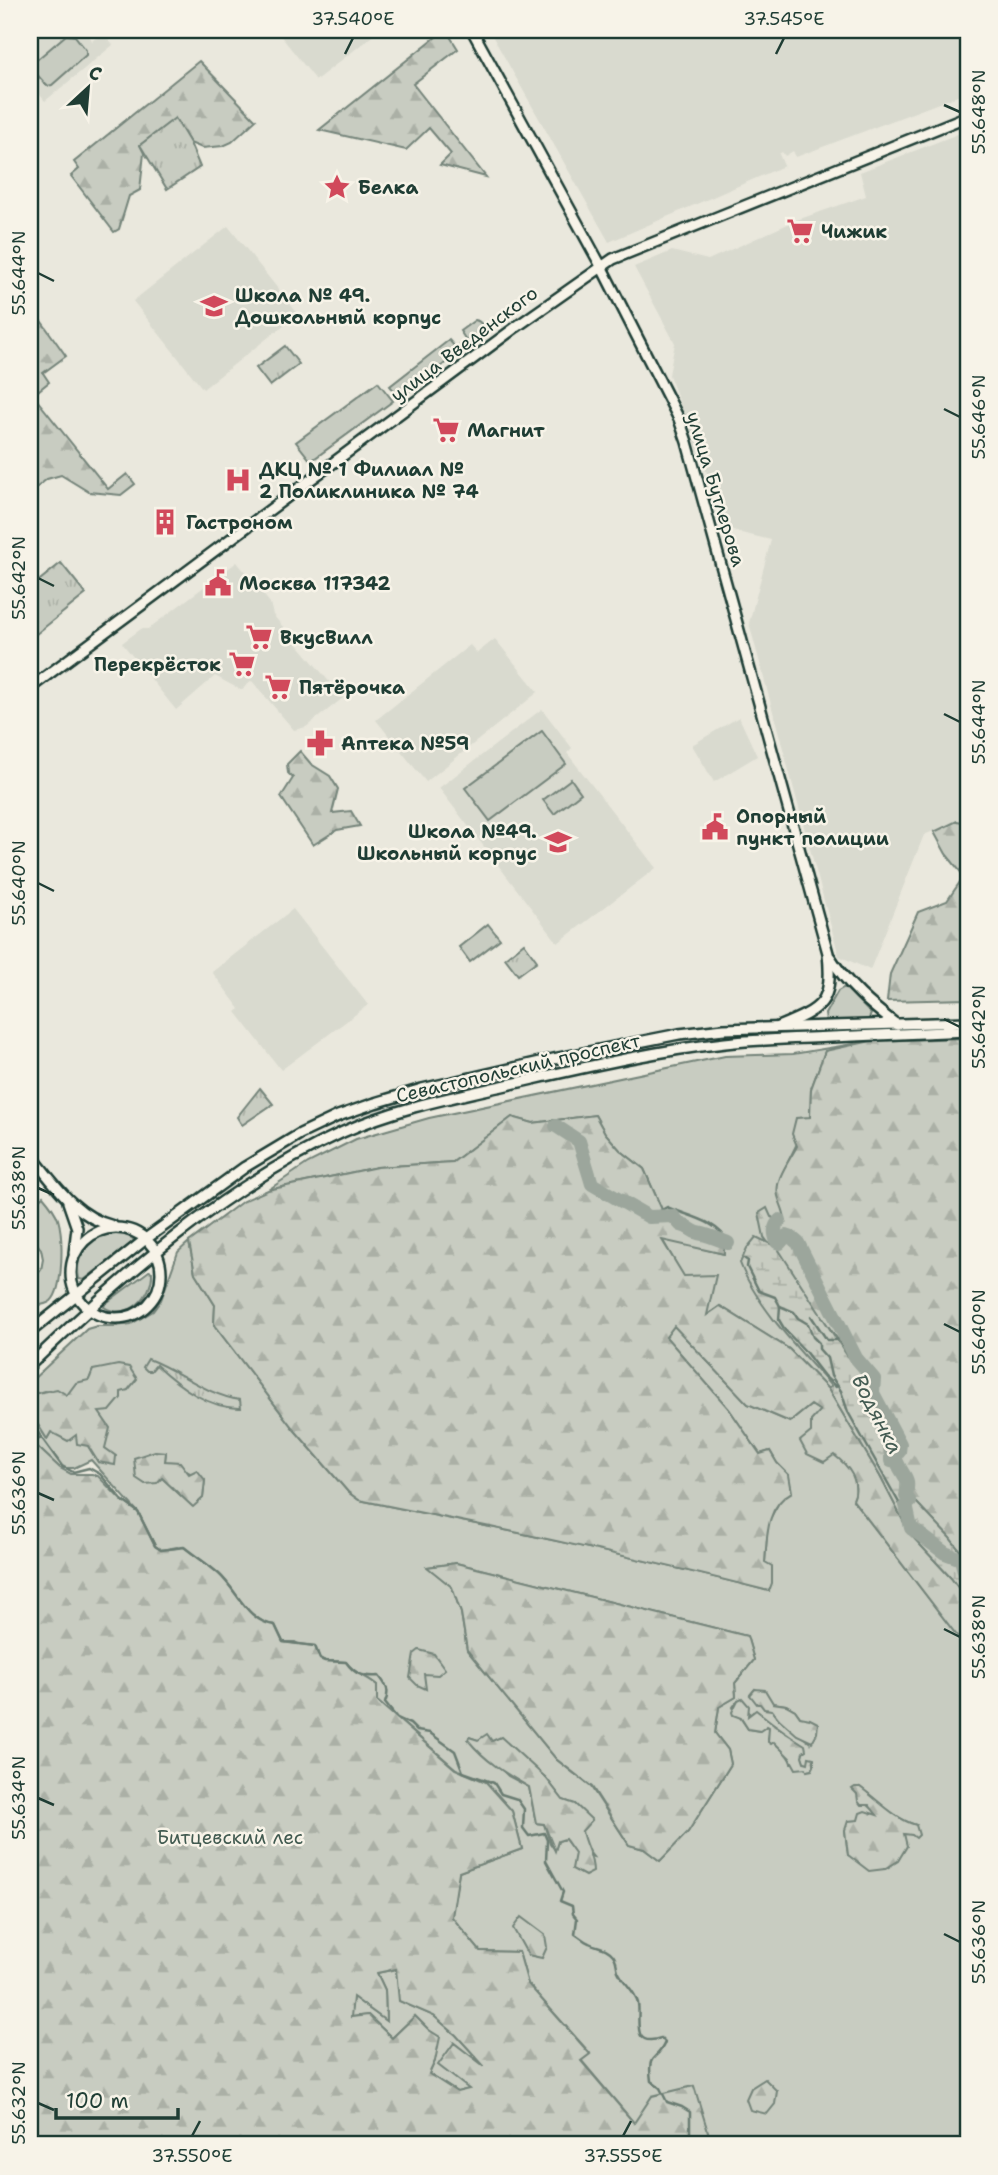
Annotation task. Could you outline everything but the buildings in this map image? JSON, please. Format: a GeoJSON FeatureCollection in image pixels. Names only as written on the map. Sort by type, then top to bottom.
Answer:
{"type":"FeatureCollection","features":[{"type":"Feature","properties":{"kind":"main road","name":"улица Бутлерова"},"geometry":{"type":"LineString","coordinates":[[472,30],[601,266],[679,419],[687,442],[828,953],[830,979],[824,1001],[802,1017],[778,1027]]}},
{"type":"Feature","properties":{"kind":"main road","name":"улица Введенского"},"geometry":{"type":"LineString","coordinates":[[30,688],[612,259],[968,116]]}},
{"type":"Feature","properties":{"kind":"main road","name":"улица Бутлерова"},"geometry":{"type":"LineString","coordinates":[[828,953],[848,981],[897,1025]]}},
{"type":"Feature","properties":{"kind":"main road","name":"Севастопольский проспект"},"geometry":{"type":"LineString","coordinates":[[30,1332],[147,1238],[245,1167],[300,1134],[338,1116],[375,1103],[422,1089],[558,1058],[679,1034],[724,1029],[968,1022]]}},
{"type":"Feature","properties":{"kind":"main road","name":"Севастопольский проспект"},"geometry":{"type":"LineString","coordinates":[[30,1365],[88,1309],[158,1251],[256,1180],[345,1132],[381,1118],[433,1102],[671,1051],[725,1043],[968,1031]]}},
{"type":"Feature","properties":{"kind":"main road"},"geometry":{"type":"LineString","coordinates":[[30,1154],[66,1198],[94,1220],[128,1228],[147,1238],[158,1251],[161,1261],[159,1282],[152,1298],[139,1312],[120,1320],[108,1319],[88,1309],[76,1294],[72,1284],[72,1262],[77,1228],[66,1198]]}},
{"type":"Feature","properties":{"kind":"main road"},"geometry":{"type":"LineString","coordinates":[[72,1262],[89,1236],[107,1228],[118,1227]]}},
{"type":"Feature","properties":{"kind":"shaded area"},"geometry":{"type":"Polygon","coordinates":[[[30,30],[87,30],[92,41],[102,33],[113,45],[45,101],[30,83],[30,30]]]}},
{"type":"Feature","properties":{"kind":"shaded area"},"geometry":{"type":"Polygon","coordinates":[[[276,30],[380,30],[316,80],[276,30]]]}},
{"type":"Feature","properties":{"kind":"shaded area"},"geometry":{"type":"Polygon","coordinates":[[[489,30],[968,30],[968,92],[796,157],[793,151],[785,156],[782,152],[779,154],[784,166],[609,242],[489,30]]]}},
{"type":"Feature","properties":{"kind":"shaded area"},"geometry":{"type":"Polygon","coordinates":[[[968,130],[968,823],[957,821],[924,835],[870,970],[839,956],[749,623],[771,540],[729,530],[669,375],[675,343],[634,267],[672,251],[708,260],[797,220],[866,196],[860,172],[968,130]]]}},
{"type":"Feature","properties":{"kind":"shaded area","name":"Школа № 49. Дошкольный корпус"},"geometry":{"type":"Polygon","coordinates":[[[228,226],[298,314],[203,389],[133,301],[228,226]]]}},
{"type":"Feature","properties":{"kind":"shaded area"},"geometry":{"type":"Polygon","coordinates":[[[237,562],[270,603],[273,615],[343,698],[306,727],[294,730],[252,681],[241,690],[215,676],[176,710],[122,643],[141,629],[148,629],[237,562]]]}},
{"type":"Feature","properties":{"kind":"shaded area"},"geometry":{"type":"Polygon","coordinates":[[[495,639],[538,692],[426,782],[376,720],[470,645],[477,653],[495,639]]]}},
{"type":"Feature","properties":{"kind":"shaded area","name":"Школа №49. Школьный корпус"},"geometry":{"type":"Polygon","coordinates":[[[542,709],[572,748],[567,753],[656,868],[558,943],[439,788],[542,709]]]}},
{"type":"Feature","properties":{"kind":"shaded area"},"geometry":{"type":"Polygon","coordinates":[[[739,717],[757,756],[714,782],[692,745],[739,717]]]}},
{"type":"Feature","properties":{"kind":"shaded area"},"geometry":{"type":"Polygon","coordinates":[[[293,909],[368,1005],[281,1070],[236,1012],[240,1009],[212,972],[293,909]]]}},
{"type":"Feature","properties":{"kind":"green space"},"geometry":{"type":"Polygon","coordinates":[[[433,30],[446,30],[458,49],[413,84],[486,177],[440,165],[451,154],[429,128],[406,150],[319,130],[437,36],[433,30]]]}},
{"type":"Feature","properties":{"kind":"green space"},"geometry":{"type":"Polygon","coordinates":[[[66,35],[75,36],[86,50],[86,55],[52,85],[47,86],[33,70],[33,63],[66,35]]]}},
{"type":"Feature","properties":{"kind":"green space"},"geometry":{"type":"Polygon","coordinates":[[[199,61],[256,120],[232,142],[223,146],[202,148],[190,143],[175,119],[140,145],[144,153],[140,190],[129,196],[119,229],[114,232],[71,176],[79,169],[74,162],[199,61]]]}},
{"type":"Feature","properties":{"kind":"green space"},"geometry":{"type":"Polygon","coordinates":[[[175,118],[200,167],[167,189],[140,145],[175,118]]]}},
{"type":"Feature","properties":{"kind":"green space"},"geometry":{"type":"Polygon","coordinates":[[[475,320],[482,325],[484,333],[400,398],[390,386],[449,340],[456,348],[466,340],[460,331],[475,320]]]}},
{"type":"Feature","properties":{"kind":"green space"},"geometry":{"type":"Polygon","coordinates":[[[42,322],[66,356],[43,373],[49,382],[33,395],[108,489],[127,474],[135,484],[121,495],[89,492],[61,475],[47,479],[30,493],[30,332],[42,322]]]}},
{"type":"Feature","properties":{"kind":"green space"},"geometry":{"type":"Polygon","coordinates":[[[285,346],[299,364],[270,386],[256,368],[285,346]]]}},
{"type":"Feature","properties":{"kind":"green space"},"geometry":{"type":"Polygon","coordinates":[[[378,382],[393,401],[311,461],[296,442],[378,382]]]}},
{"type":"Feature","properties":{"kind":"green space"},"geometry":{"type":"Polygon","coordinates":[[[61,563],[86,594],[30,639],[30,588],[61,563]]]}},
{"type":"Feature","properties":{"kind":"green space"},"geometry":{"type":"Polygon","coordinates":[[[542,731],[566,764],[490,821],[465,788],[542,731]]]}},
{"type":"Feature","properties":{"kind":"green space"},"geometry":{"type":"Polygon","coordinates":[[[300,751],[311,764],[330,776],[338,789],[332,813],[351,811],[360,826],[337,830],[313,845],[281,797],[293,778],[288,773],[287,764],[300,751]]]}},
{"type":"Feature","properties":{"kind":"green space"},"geometry":{"type":"Polygon","coordinates":[[[571,779],[581,793],[554,814],[543,800],[571,779]]]}},
{"type":"Feature","properties":{"kind":"green space"},"geometry":{"type":"Polygon","coordinates":[[[957,821],[968,823],[968,999],[887,1001],[890,974],[918,912],[947,901],[964,876],[946,854],[934,832],[957,821]]]}},
{"type":"Feature","properties":{"kind":"green space"},"geometry":{"type":"Polygon","coordinates":[[[488,924],[500,939],[470,962],[459,947],[488,924]]]}},
{"type":"Feature","properties":{"kind":"green space"},"geometry":{"type":"Polygon","coordinates":[[[524,943],[537,961],[518,975],[505,958],[524,943]]]}},
{"type":"Feature","properties":{"kind":"green space"},"geometry":{"type":"Polygon","coordinates":[[[843,988],[871,1014],[868,1021],[826,1021],[825,1014],[838,991],[843,988]]]}},
{"type":"Feature","properties":{"kind":"green space"},"geometry":{"type":"Polygon","coordinates":[[[968,1038],[968,1561],[914,1500],[880,1430],[870,1401],[871,1382],[764,1237],[759,1213],[767,1208],[771,1217],[779,1221],[785,1219],[778,1196],[778,1183],[797,1146],[792,1134],[796,1118],[810,1117],[811,1089],[825,1051],[871,1041],[968,1038]]]}},
{"type":"Feature","properties":{"kind":"green space"},"geometry":{"type":"Polygon","coordinates":[[[871,1041],[825,1051],[811,1089],[810,1117],[780,1178],[778,1195],[784,1207],[785,1219],[779,1221],[771,1217],[764,1237],[857,1366],[828,1389],[789,1349],[720,1306],[706,1316],[662,1239],[724,1254],[724,1242],[666,1219],[644,1169],[620,1150],[605,1133],[595,1115],[533,1123],[512,1117],[453,1162],[377,1167],[268,1190],[308,1163],[356,1139],[429,1118],[725,1056],[793,1054],[871,1041]]]}},
{"type":"Feature","properties":{"kind":"green space"},"geometry":{"type":"Polygon","coordinates":[[[260,1088],[273,1104],[242,1125],[237,1117],[260,1088]]]}},
{"type":"Feature","properties":{"kind":"green space"},"geometry":{"type":"Polygon","coordinates":[[[595,1115],[605,1133],[620,1150],[644,1169],[666,1219],[724,1242],[724,1254],[662,1240],[684,1276],[716,1275],[707,1315],[720,1306],[789,1349],[828,1389],[880,1476],[910,1534],[951,1578],[968,1601],[968,1640],[958,1637],[853,1500],[856,1487],[844,1464],[834,1455],[824,1462],[807,1454],[800,1441],[811,1432],[811,1421],[820,1411],[811,1405],[790,1422],[748,1404],[674,1326],[666,1337],[729,1409],[760,1454],[770,1451],[789,1475],[792,1492],[777,1505],[768,1532],[765,1562],[772,1566],[769,1591],[616,1554],[359,1500],[348,1492],[292,1427],[214,1325],[215,1305],[195,1273],[189,1242],[243,1201],[268,1190],[377,1167],[453,1162],[512,1117],[533,1123],[595,1115]]]}},
{"type":"Feature","properties":{"kind":"green space"},"geometry":{"type":"Polygon","coordinates":[[[43,1196],[58,1219],[61,1237],[60,1274],[51,1301],[44,1305],[30,1306],[30,1282],[41,1270],[43,1259],[41,1249],[30,1235],[30,1207],[43,1196]]]}},
{"type":"Feature","properties":{"kind":"green space"},"geometry":{"type":"Polygon","coordinates":[[[118,1232],[134,1241],[84,1280],[79,1279],[79,1260],[86,1245],[99,1236],[118,1232]]]}},
{"type":"Feature","properties":{"kind":"green space"},"geometry":{"type":"Polygon","coordinates":[[[756,1237],[777,1247],[846,1354],[871,1382],[870,1401],[880,1430],[914,1500],[968,1561],[968,1601],[951,1578],[910,1534],[880,1476],[828,1389],[831,1386],[780,1328],[747,1279],[740,1263],[756,1237]]]}},
{"type":"Feature","properties":{"kind":"green space"},"geometry":{"type":"Polygon","coordinates":[[[189,1242],[195,1273],[215,1305],[214,1325],[292,1427],[348,1492],[359,1500],[616,1554],[769,1591],[765,1563],[768,1522],[782,1497],[789,1475],[770,1451],[760,1454],[729,1409],[665,1336],[674,1326],[748,1404],[790,1422],[811,1405],[821,1411],[835,1455],[854,1476],[856,1493],[853,1500],[958,1637],[968,1640],[968,2145],[851,2145],[848,2141],[839,2145],[757,2142],[755,2145],[712,2145],[693,2086],[634,2123],[581,2060],[590,2053],[528,1984],[519,1952],[480,1951],[451,1917],[459,1872],[522,1849],[512,1811],[486,1782],[456,1769],[377,1701],[377,1685],[373,1682],[353,1670],[346,1662],[325,1661],[295,1642],[283,1642],[280,1636],[247,1610],[221,1576],[177,1547],[161,1550],[155,1546],[138,1512],[91,1460],[74,1468],[60,1468],[30,1440],[30,1412],[47,1439],[51,1432],[76,1434],[98,1462],[105,1448],[99,1412],[103,1369],[93,1370],[89,1380],[67,1396],[44,1391],[34,1394],[30,1391],[30,1382],[87,1329],[131,1324],[153,1311],[161,1300],[178,1252],[189,1242]],[[166,1453],[162,1478],[192,1506],[203,1498],[205,1480],[165,1461],[166,1453]],[[456,1563],[428,1567],[452,1587],[461,1613],[467,1650],[557,1760],[591,1787],[629,1845],[644,1849],[660,1861],[688,1832],[731,1764],[728,1750],[715,1733],[719,1707],[736,1697],[735,1683],[754,1660],[747,1636],[456,1563]],[[755,1689],[750,1695],[772,1710],[779,1719],[809,1742],[795,1710],[773,1703],[755,1689]],[[738,1700],[733,1707],[748,1729],[759,1731],[767,1726],[770,1728],[768,1739],[788,1756],[791,1763],[808,1763],[804,1762],[802,1756],[804,1745],[753,1712],[747,1717],[749,1712],[738,1700]],[[469,1737],[508,1776],[529,1787],[536,1823],[544,1824],[555,1850],[558,1841],[565,1839],[576,1853],[593,1857],[586,1848],[581,1830],[591,1820],[575,1804],[563,1800],[546,1778],[527,1762],[492,1742],[469,1737]],[[860,1787],[857,1794],[879,1816],[856,1822],[845,1830],[848,1855],[885,1869],[901,1854],[904,1833],[916,1825],[893,1814],[860,1787]]]}},
{"type":"Feature","properties":{"kind":"green space"},"geometry":{"type":"Polygon","coordinates":[[[149,1271],[152,1272],[148,1290],[138,1304],[122,1311],[104,1307],[105,1304],[149,1271]]]}},
{"type":"Feature","properties":{"kind":"green space"},"geometry":{"type":"Polygon","coordinates":[[[148,1359],[204,1388],[240,1400],[241,1408],[217,1405],[195,1395],[156,1365],[151,1371],[147,1371],[143,1367],[148,1359]]]}},
{"type":"Feature","properties":{"kind":"green space"},"geometry":{"type":"Polygon","coordinates":[[[118,1365],[129,1367],[137,1379],[128,1390],[121,1392],[121,1398],[110,1411],[99,1412],[110,1428],[105,1448],[116,1456],[115,1465],[98,1462],[88,1446],[77,1444],[76,1435],[68,1441],[51,1432],[47,1439],[30,1412],[30,1391],[34,1394],[57,1389],[67,1395],[76,1383],[89,1380],[93,1370],[118,1365]]]}},
{"type":"Feature","properties":{"kind":"green space","name":"Битцевский лес"},"geometry":{"type":"Polygon","coordinates":[[[30,1440],[60,1468],[71,1474],[98,1476],[121,1500],[138,1512],[155,1546],[161,1550],[184,1547],[206,1563],[226,1581],[250,1612],[265,1623],[275,1625],[283,1642],[315,1646],[320,1659],[346,1662],[353,1670],[377,1685],[377,1701],[455,1769],[486,1782],[512,1811],[522,1849],[459,1872],[452,1917],[480,1951],[519,1952],[528,1984],[590,2054],[581,2061],[634,2123],[652,2096],[694,2086],[712,2145],[30,2145],[30,1440]],[[396,1969],[377,1973],[385,1990],[386,2021],[353,1997],[351,2017],[368,2015],[392,2038],[415,2016],[440,2037],[429,2074],[457,2092],[469,2089],[438,2065],[454,2043],[484,2066],[456,2035],[434,2016],[399,2001],[396,1969]]]}},
{"type":"Feature","properties":{"kind":"green space"},"geometry":{"type":"Polygon","coordinates":[[[155,1451],[166,1452],[165,1461],[180,1462],[189,1474],[197,1470],[205,1480],[203,1498],[193,1507],[162,1478],[157,1483],[145,1484],[136,1478],[134,1458],[155,1451]]]}},
{"type":"Feature","properties":{"kind":"green space"},"geometry":{"type":"Polygon","coordinates":[[[456,1563],[747,1636],[754,1660],[735,1683],[736,1697],[719,1707],[715,1733],[728,1750],[731,1764],[688,1832],[660,1861],[644,1849],[629,1845],[592,1787],[556,1759],[467,1650],[461,1613],[452,1587],[427,1567],[456,1563]]]}},
{"type":"Feature","properties":{"kind":"green space"},"geometry":{"type":"Polygon","coordinates":[[[419,1650],[434,1654],[445,1669],[438,1675],[424,1674],[426,1689],[410,1678],[414,1654],[419,1650]]]}},
{"type":"Feature","properties":{"kind":"green space"},"geometry":{"type":"Polygon","coordinates":[[[755,1689],[765,1690],[773,1703],[786,1705],[800,1717],[818,1723],[812,1742],[797,1735],[772,1710],[757,1704],[750,1695],[755,1689]]]}},
{"type":"Feature","properties":{"kind":"green space"},"geometry":{"type":"Polygon","coordinates":[[[742,1698],[749,1706],[748,1716],[756,1710],[805,1745],[806,1750],[802,1756],[804,1762],[808,1763],[809,1757],[814,1758],[812,1770],[796,1769],[790,1758],[774,1742],[768,1742],[769,1727],[760,1731],[748,1729],[741,1718],[733,1715],[738,1700],[742,1698]]]}},
{"type":"Feature","properties":{"kind":"green space"},"geometry":{"type":"Polygon","coordinates":[[[487,1734],[492,1741],[501,1737],[546,1778],[563,1800],[575,1804],[592,1820],[582,1831],[593,1872],[585,1876],[572,1869],[575,1853],[565,1839],[558,1841],[555,1851],[544,1824],[536,1823],[529,1787],[496,1766],[468,1740],[469,1737],[478,1740],[487,1734]]]}},
{"type":"Feature","properties":{"kind":"green space"},"geometry":{"type":"Polygon","coordinates":[[[860,1787],[894,1814],[916,1825],[919,1835],[916,1838],[904,1834],[907,1846],[898,1861],[885,1869],[869,1871],[848,1855],[845,1830],[848,1821],[858,1820],[860,1813],[865,1811],[877,1815],[869,1805],[861,1805],[852,1789],[860,1787]]]}},
{"type":"Feature","properties":{"kind":"green space"},"geometry":{"type":"Polygon","coordinates":[[[521,1917],[545,1935],[547,1947],[542,1958],[528,1955],[513,1928],[521,1917]]]}},
{"type":"Feature","properties":{"kind":"green space"},"geometry":{"type":"Polygon","coordinates":[[[396,1969],[400,2001],[434,2016],[456,2035],[490,2072],[454,2043],[470,2089],[457,2092],[429,2074],[435,2061],[429,2030],[415,2016],[392,2038],[368,2015],[350,2017],[353,1997],[386,2021],[385,1990],[377,1973],[396,1969]]]}},
{"type":"Feature","properties":{"kind":"green space"},"geometry":{"type":"Polygon","coordinates":[[[765,2079],[777,2091],[775,2104],[767,2114],[750,2110],[746,2099],[751,2088],[765,2079]]]}},
{"type":"Feature","properties":{"kind":"waterway","name":"Водянка"},"geometry":{"type":"LineString","coordinates":[[556,1126],[579,1141],[592,1184],[649,1217],[673,1216],[681,1225],[728,1243]]}},
{"type":"Feature","properties":{"kind":"waterway"},"geometry":{"type":"LineString","coordinates":[[649,1217],[667,1207],[710,1224],[718,1229],[728,1243]]}},
{"type":"Feature","properties":{"kind":"waterway"},"geometry":{"type":"LineString","coordinates":[[780,1220],[775,1230],[777,1242],[780,1243],[786,1236],[798,1243],[856,1358],[874,1379],[873,1393],[900,1444],[899,1452],[891,1450],[891,1461],[897,1462],[907,1480],[906,1496],[910,1502],[906,1505],[911,1528],[945,1553],[961,1559],[968,1587]]}},
{"type":"Feature","properties":{"kind":"waterway","name":"Водянка"},"geometry":{"type":"LineString","coordinates":[[745,1259],[759,1291],[775,1297],[780,1306],[794,1312],[808,1324],[813,1337],[819,1343],[819,1349],[827,1358],[831,1376],[841,1391],[848,1412],[907,1517]]}},
{"type":"Feature","properties":{"kind":"waterway"},"geometry":{"type":"LineString","coordinates":[[780,1306],[779,1320],[785,1330],[836,1387]]}},
{"type":"Feature","properties":{"kind":"waterway"},"geometry":{"type":"LineString","coordinates":[[811,1316],[827,1340],[844,1336]]}},
{"type":"Feature","properties":{"kind":"waterway"},"geometry":{"type":"LineString","coordinates":[[31,1423],[62,1466],[73,1472],[89,1468],[100,1474],[122,1500],[138,1512],[155,1546],[161,1550],[184,1547],[206,1563],[226,1581],[250,1612],[265,1623],[275,1625],[283,1642],[315,1646],[320,1659],[346,1662],[360,1674],[379,1676],[387,1689],[385,1703],[397,1718],[417,1731],[430,1733],[455,1751],[463,1772],[494,1783],[501,1794],[517,1799],[524,1809],[523,1828],[529,1836],[544,1833],[547,1840],[546,1861],[563,1892],[560,1901],[572,1906],[577,1919],[575,1934],[613,1955],[620,1975],[638,2003],[641,2036],[651,2040],[661,2038],[665,2042],[650,2065],[651,2081],[660,2088],[667,2102],[690,2112],[690,2133],[696,2138],[697,2145]]}},
{"type":"Feature","properties":{"kind":"waterway"},"geometry":{"type":"LineString","coordinates":[[30,1440],[40,1438]]}},
{"type":"Feature","properties":{"kind":"place","name":"Белка"},"geometry":{"type":"Point","coordinates":[337,187]}},
{"type":"Feature","properties":{"kind":"place","name":"Чижик"},"geometry":{"type":"Point","coordinates":[800,231]}},
{"type":"Feature","properties":{"kind":"place","name":"Школа № 49. Дошкольный корпус"},"geometry":{"type":"Point","coordinates":[214,306]}},
{"type":"Feature","properties":{"kind":"place","name":"Магнит"},"geometry":{"type":"Point","coordinates":[446,430]}},
{"type":"Feature","properties":{"kind":"place","name":"ДКЦ № 1 Филиал № 2 Поликлиника № 74"},"geometry":{"type":"Point","coordinates":[238,480]}},
{"type":"Feature","properties":{"kind":"place","name":"Гастроном"},"geometry":{"type":"Point","coordinates":[165,522]}},
{"type":"Feature","properties":{"kind":"place","name":"Москва 117342"},"geometry":{"type":"Point","coordinates":[218,583]}},
{"type":"Feature","properties":{"kind":"place","name":"ВкусВилл"},"geometry":{"type":"Point","coordinates":[259,637]}},
{"type":"Feature","properties":{"kind":"place","name":"Перекрёсток"},"geometry":{"type":"Point","coordinates":[242,664]}},
{"type":"Feature","properties":{"kind":"place","name":"Пятёрочка"},"geometry":{"type":"Point","coordinates":[278,687]}},
{"type":"Feature","properties":{"kind":"place","name":"Аптека №59"},"geometry":{"type":"Point","coordinates":[320,743]}},
{"type":"Feature","properties":{"kind":"place","name":"Опорный пункт полиции"},"geometry":{"type":"Point","coordinates":[715,827]}},
{"type":"Feature","properties":{"kind":"place","name":"Школа №49. Школьный корпус"},"geometry":{"type":"Point","coordinates":[558,842]}}]}
